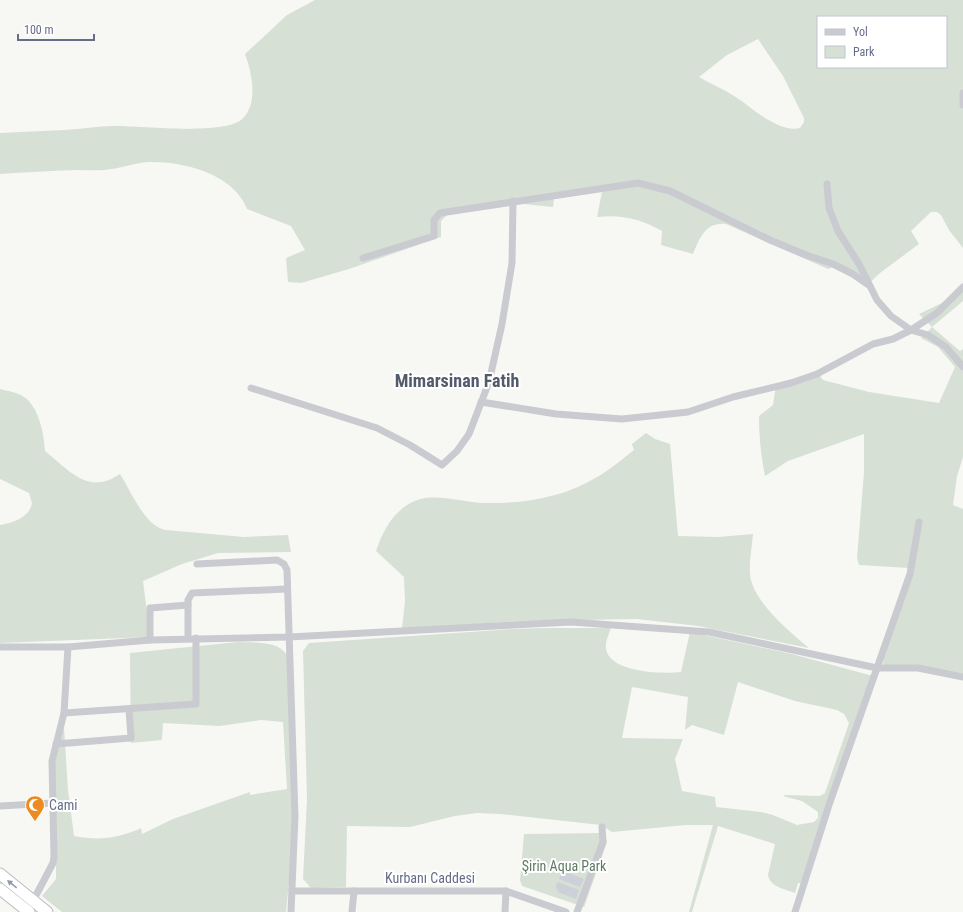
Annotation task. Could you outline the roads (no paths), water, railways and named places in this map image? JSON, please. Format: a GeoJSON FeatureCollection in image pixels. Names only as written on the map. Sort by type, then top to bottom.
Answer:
{"type":"FeatureCollection","features":[{"type":"Feature","properties":{"kind":"highway"},"geometry":{"type":"LineString","coordinates":[[0,874],[47,912]]}},
{"type":"Feature","properties":{"kind":"highway"},"geometry":{"type":"LineString","coordinates":[[0,889],[29,912]]}},
{"type":"Feature","properties":{"kind":"street"},"geometry":{"type":"LineString","coordinates":[[963,93],[963,105]]}},
{"type":"Feature","properties":{"kind":"street"},"geometry":{"type":"LineString","coordinates":[[363,258],[434,236],[434,220],[440,213],[638,182],[670,191],[770,240],[806,255],[833,264],[853,274],[870,286]]}},
{"type":"Feature","properties":{"kind":"street"},"geometry":{"type":"LineString","coordinates":[[827,184],[830,208],[838,231],[859,264],[877,300],[891,316],[911,330],[928,335],[946,347],[963,367]]}},
{"type":"Feature","properties":{"kind":"street"},"geometry":{"type":"LineString","coordinates":[[251,388],[377,428],[410,445],[442,465],[457,451],[469,434],[489,382],[512,263],[513,201]]}},
{"type":"Feature","properties":{"kind":"street"},"geometry":{"type":"LineString","coordinates":[[481,402],[556,414],[622,419],[688,412],[733,397],[790,383],[818,374],[873,344],[893,339],[911,330],[938,313],[963,287]]}},
{"type":"Feature","properties":{"kind":"street"},"geometry":{"type":"LineString","coordinates":[[795,912],[830,802],[910,574],[919,522]]}},
{"type":"Feature","properties":{"kind":"street"},"geometry":{"type":"LineString","coordinates":[[197,564],[277,560],[284,564],[287,570],[295,816],[291,912]]}},
{"type":"Feature","properties":{"kind":"street"},"geometry":{"type":"LineString","coordinates":[[64,713],[196,704],[192,638],[188,605],[189,596],[194,592],[288,589]]}},
{"type":"Feature","properties":{"kind":"street"},"geometry":{"type":"LineString","coordinates":[[150,640],[150,608],[188,605]]}},
{"type":"Feature","properties":{"kind":"street"},"geometry":{"type":"LineString","coordinates":[[0,647],[68,647],[150,640],[289,637],[571,622],[635,628],[709,632],[877,668],[918,668],[963,676]]}},
{"type":"Feature","properties":{"kind":"street"},"geometry":{"type":"LineString","coordinates":[[33,901],[53,863],[52,761],[64,713],[68,647]]}},
{"type":"Feature","properties":{"kind":"street"},"geometry":{"type":"LineString","coordinates":[[56,744],[131,738],[129,708]]}},
{"type":"Feature","properties":{"kind":"street"},"geometry":{"type":"LineString","coordinates":[[0,806],[53,803]]}},
{"type":"Feature","properties":{"kind":"street"},"geometry":{"type":"LineString","coordinates":[[576,912],[603,842],[602,827]]}},
{"type":"Feature","properties":{"kind":"street","name":"Kurbanı Caddesi"},"geometry":{"type":"LineString","coordinates":[[292,891],[506,891],[566,912]]}},
{"type":"Feature","properties":{"kind":"street"},"geometry":{"type":"LineString","coordinates":[[352,912],[354,891]]}},
{"type":"Feature","properties":{"kind":"street"},"geometry":{"type":"LineString","coordinates":[[505,912],[506,891]]}},
{"type":"Feature","properties":{"kind":"place","name":"Cami"},"geometry":{"type":"Point","coordinates":[35,822]}},
{"type":"Feature","properties":{"kind":"district","name":"Mimarsinan Fatih"},"geometry":{"type":"Point","coordinates":[457,380]}},
{"type":"Feature","properties":{"kind":"park label","name":"Şirin Aqua Park"},"geometry":{"type":"Point","coordinates":[564,866]}}]}
